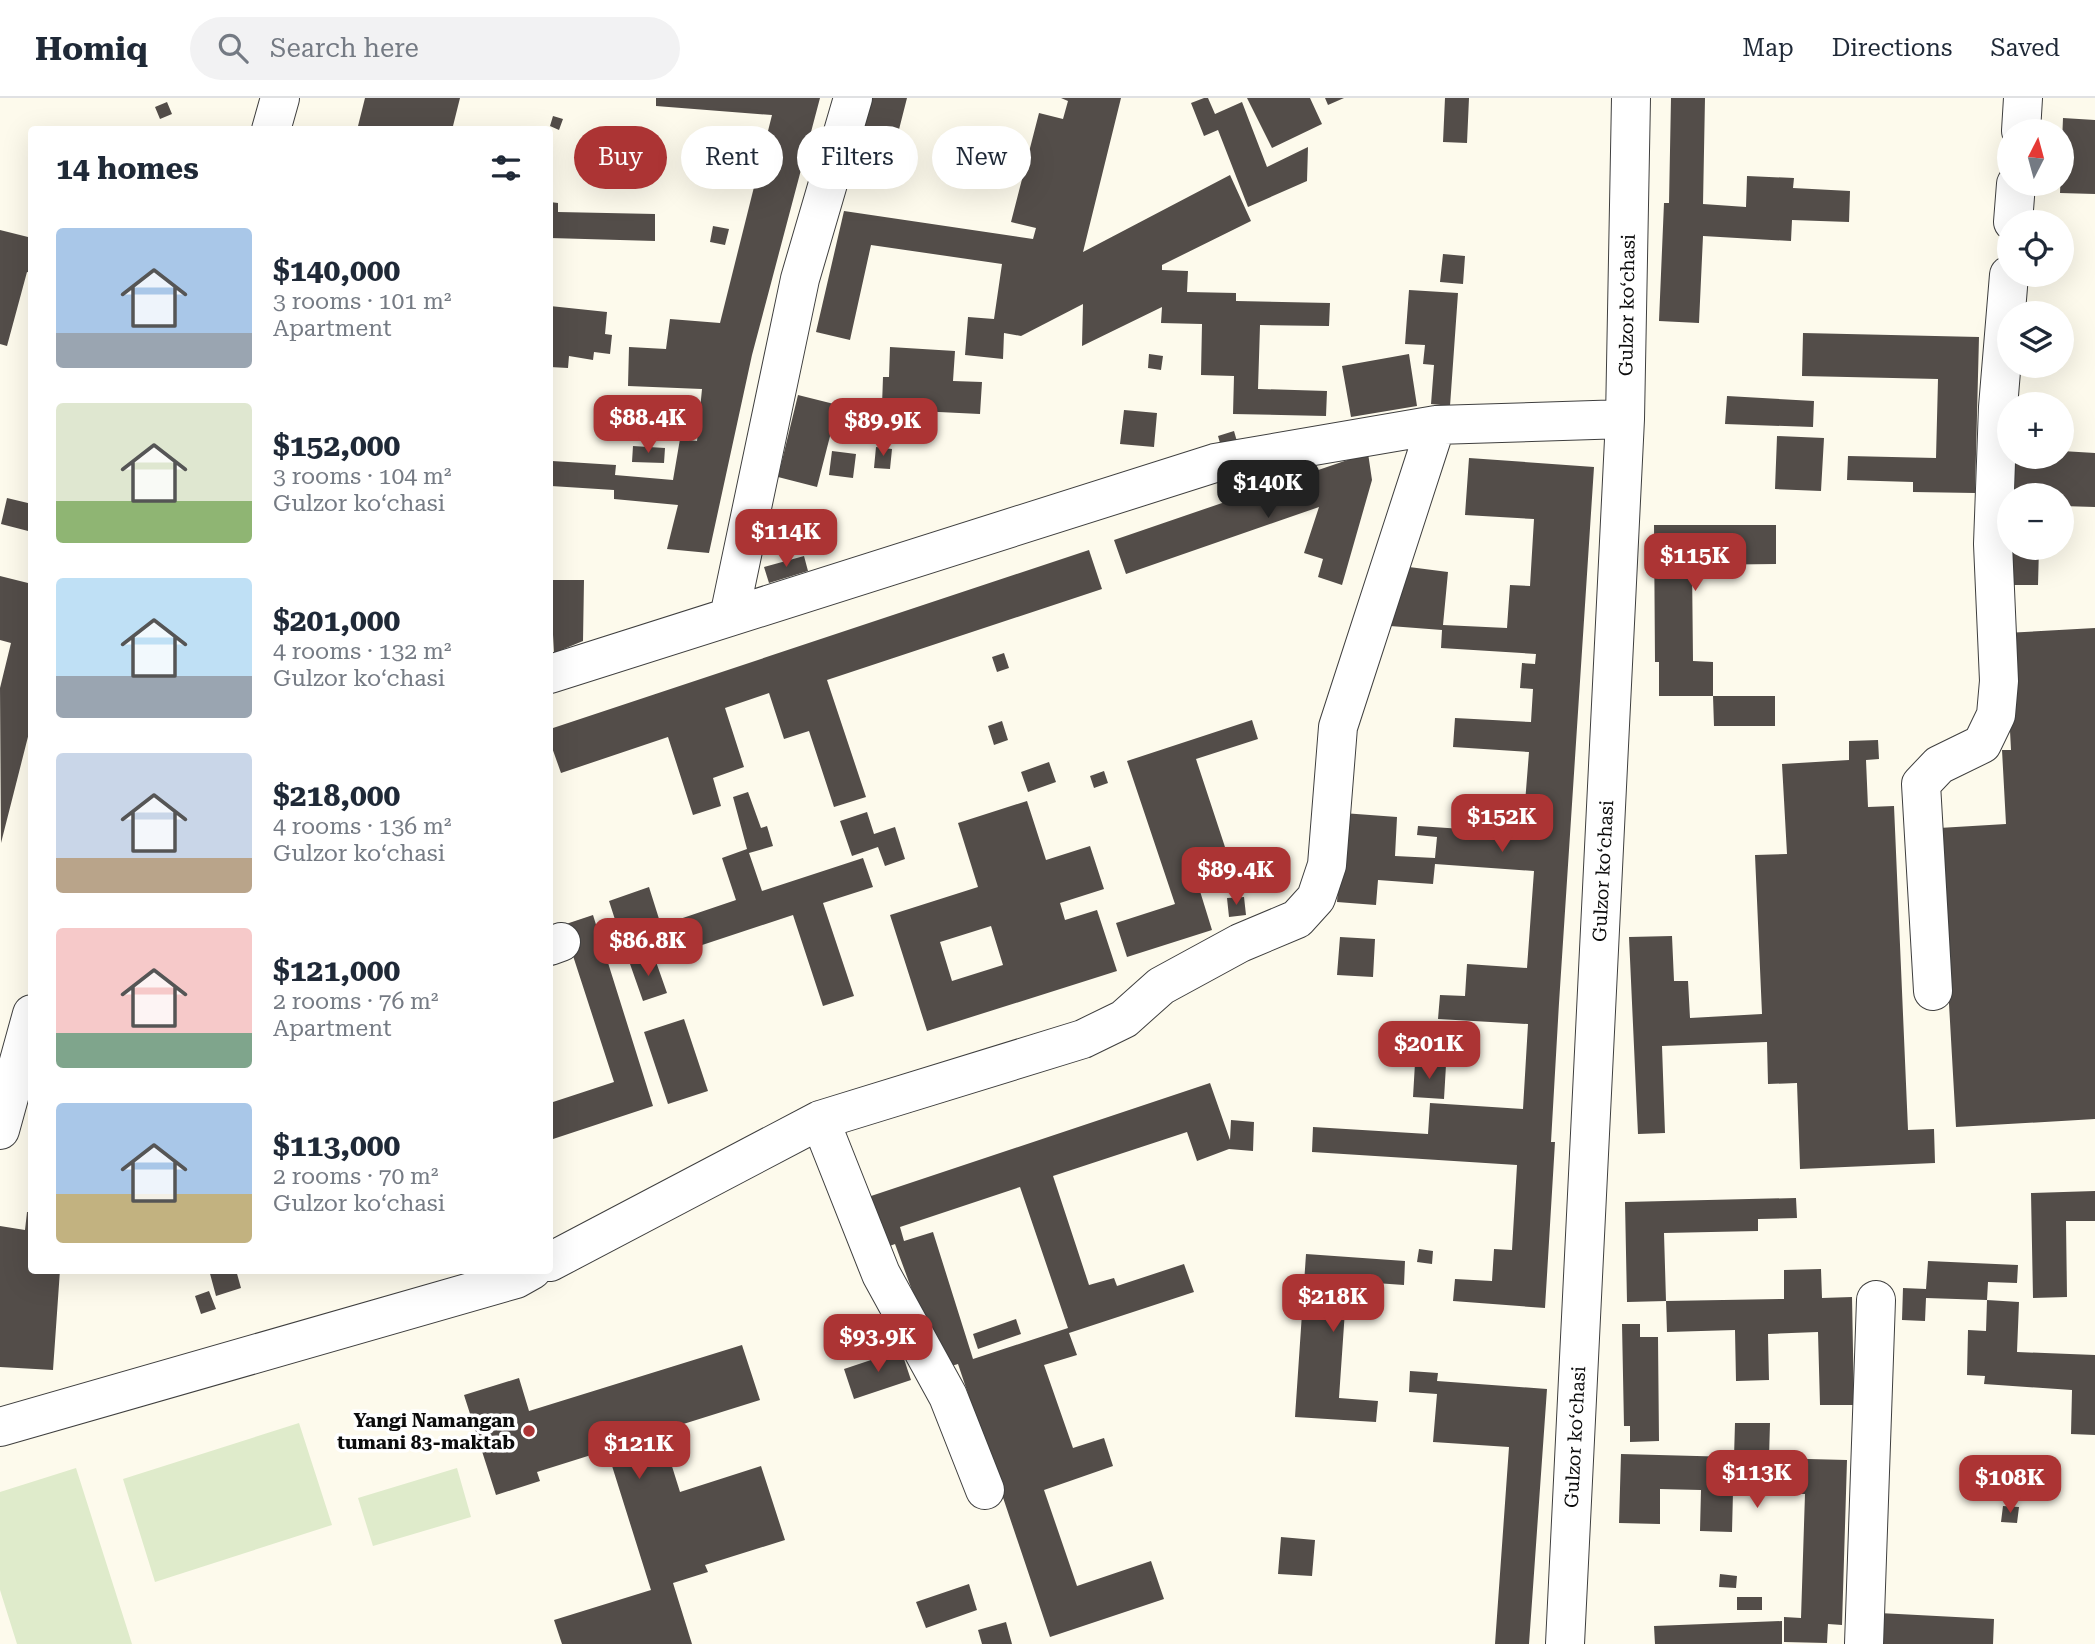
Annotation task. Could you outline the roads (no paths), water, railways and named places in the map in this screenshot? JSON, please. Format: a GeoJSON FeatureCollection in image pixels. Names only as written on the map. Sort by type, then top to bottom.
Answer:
{"type":"FeatureCollection","features":[{"type":"Feature","properties":{"kind":"street"},"geometry":{"type":"LineString","coordinates":[[272,126],[280,98]]}},
{"type":"Feature","properties":{"kind":"street"},"geometry":{"type":"LineString","coordinates":[[729,617],[800,279],[853,98]]}},
{"type":"Feature","properties":{"kind":"street","name":"Gulzor koʻchasi"},"geometry":{"type":"LineString","coordinates":[[1565,1644],[1625,419],[1631,98]]}},
{"type":"Feature","properties":{"kind":"street"},"geometry":{"type":"LineString","coordinates":[[2022,119],[2023,98]]}},
{"type":"Feature","properties":{"kind":"street"},"geometry":{"type":"LineString","coordinates":[[1933,991],[1921,784],[1939,765],[1982,744],[1996,715],[1999,681],[1993,544],[1998,407],[2008,287]]}},
{"type":"Feature","properties":{"kind":"street"},"geometry":{"type":"LineString","coordinates":[[553,673],[1215,463],[1436,425],[1625,419]]}},
{"type":"Feature","properties":{"kind":"street"},"geometry":{"type":"LineString","coordinates":[[553,1260],[820,1120],[1083,1039],[1124,1019],[1160,986],[1240,943],[1297,919],[1316,898],[1327,865],[1338,727],[1436,425]]}},
{"type":"Feature","properties":{"kind":"street"},"geometry":{"type":"LineString","coordinates":[[0,1130],[28,1028]]}},
{"type":"Feature","properties":{"kind":"street"},"geometry":{"type":"LineString","coordinates":[[820,1120],[881,1274],[948,1396],[985,1490]]}},
{"type":"Feature","properties":{"kind":"street"},"geometry":{"type":"LineString","coordinates":[[0,1427],[516,1279],[525,1274]]}},
{"type":"Feature","properties":{"kind":"street"},"geometry":{"type":"LineString","coordinates":[[1864,1644],[1876,1300]]}},
{"type":"Feature","properties":{"kind":"place","name":"Yangi Namangan tumani 83-maktab"},"geometry":{"type":"Point","coordinates":[529,1431]}}]}
